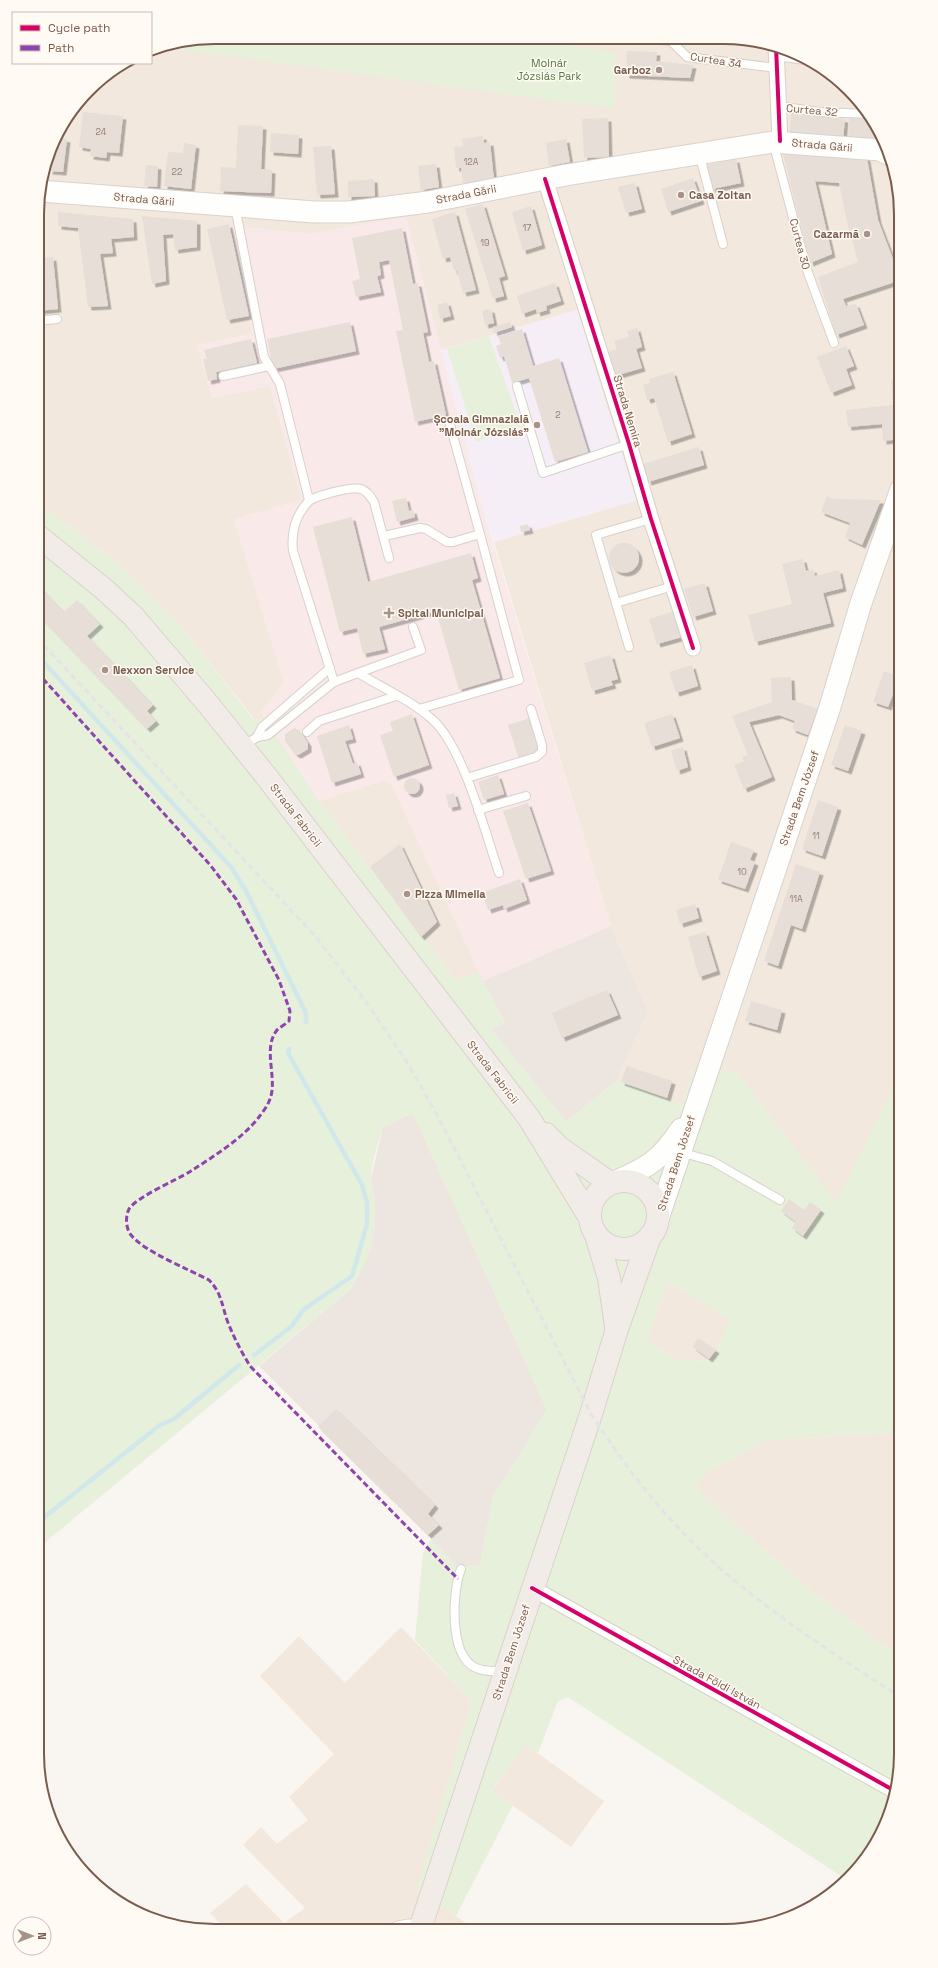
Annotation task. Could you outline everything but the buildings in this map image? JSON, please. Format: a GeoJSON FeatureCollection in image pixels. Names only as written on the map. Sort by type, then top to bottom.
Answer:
{"type":"FeatureCollection","features":[{"type":"Feature","properties":{"kind":"highway","name":"Strada Fabricii"},"geometry":{"type":"LineString","coordinates":[[44,541],[105,590],[133,616],[250,742],[529,1118],[593,1227]]}},
{"type":"Feature","properties":{"kind":"highway","name":"Strada Fabricii"},"geometry":{"type":"LineString","coordinates":[[529,1118],[560,1148],[612,1182]]}},
{"type":"Feature","properties":{"kind":"highway"},"geometry":{"type":"LineString","coordinates":[[632,1181],[649,1192],[654,1200],[654,1228],[643,1243],[623,1249],[613,1247],[603,1242],[593,1227],[591,1206],[595,1196],[603,1187],[612,1182],[632,1181]]}},
{"type":"Feature","properties":{"kind":"highway","name":"Strada Bem József"},"geometry":{"type":"LineString","coordinates":[[593,1227],[609,1278],[617,1329]]}},
{"type":"Feature","properties":{"kind":"highway","name":"Strada Bem József"},"geometry":{"type":"LineString","coordinates":[[422,1924],[591,1414],[617,1329],[654,1228]]}},
{"type":"Feature","properties":{"kind":"main road","name":"Strada Gării"},"geometry":{"type":"LineString","coordinates":[[45,191],[314,212],[370,210],[428,202],[545,179],[776,141],[882,151]]}},
{"type":"Feature","properties":{"kind":"main road","name":"Strada Bem József"},"geometry":{"type":"LineString","coordinates":[[654,1228],[830,707],[861,603],[894,509]]}},
{"type":"Feature","properties":{"kind":"main road","name":"Strada Bem József"},"geometry":{"type":"LineString","coordinates":[[612,1182],[644,1169],[655,1161],[671,1144],[695,1106]]}},
{"type":"Feature","properties":{"kind":"street"},"geometry":{"type":"LineString","coordinates":[[776,141],[778,106],[777,57]]}},
{"type":"Feature","properties":{"kind":"street","name":"Strada Nemira"},"geometry":{"type":"LineString","coordinates":[[545,179],[629,444],[651,519],[693,648]]}},
{"type":"Feature","properties":{"kind":"street","name":"Strada Földi István"},"geometry":{"type":"LineString","coordinates":[[532,1588],[890,1789]]}},
{"type":"Feature","properties":{"kind":"lane","name":"Curtea 34"},"geometry":{"type":"LineString","coordinates":[[674,44],[687,57],[777,57],[793,59]]}},
{"type":"Feature","properties":{"kind":"lane","name":"Curtea 32"},"geometry":{"type":"LineString","coordinates":[[778,106],[820,112],[861,114]]}},
{"type":"Feature","properties":{"kind":"lane","name":"Curtea 30"},"geometry":{"type":"LineString","coordinates":[[776,141],[807,270],[834,344]]}},
{"type":"Feature","properties":{"kind":"lane"},"geometry":{"type":"LineString","coordinates":[[698,153],[723,244]]}},
{"type":"Feature","properties":{"kind":"lane"},"geometry":{"type":"LineString","coordinates":[[235,206],[264,357],[280,384],[309,500]]}},
{"type":"Feature","properties":{"kind":"lane"},"geometry":{"type":"LineString","coordinates":[[44,320],[57,319]]}},
{"type":"Feature","properties":{"kind":"lane"},"geometry":{"type":"LineString","coordinates":[[223,376],[269,366]]}},
{"type":"Feature","properties":{"kind":"lane"},"geometry":{"type":"LineString","coordinates":[[517,386],[543,473],[629,444]]}},
{"type":"Feature","properties":{"kind":"lane"},"geometry":{"type":"LineString","coordinates":[[419,709],[519,680],[449,421]]}},
{"type":"Feature","properties":{"kind":"lane"},"geometry":{"type":"LineString","coordinates":[[334,682],[293,551],[292,543],[294,525],[300,511],[309,500],[344,489],[361,489],[370,495],[374,502],[389,558]]}},
{"type":"Feature","properties":{"kind":"lane"},"geometry":{"type":"LineString","coordinates":[[629,647],[596,535],[651,519]]}},
{"type":"Feature","properties":{"kind":"lane"},"geometry":{"type":"LineString","coordinates":[[384,536],[420,528],[426,529],[446,542],[453,542],[480,534]]}},
{"type":"Feature","properties":{"kind":"lane"},"geometry":{"type":"LineString","coordinates":[[616,603],[673,586]]}},
{"type":"Feature","properties":{"kind":"lane"},"geometry":{"type":"LineString","coordinates":[[250,742],[268,735],[334,682],[421,650],[413,627]]}},
{"type":"Feature","properties":{"kind":"lane"},"geometry":{"type":"LineString","coordinates":[[250,742],[262,727],[330,668]]}},
{"type":"Feature","properties":{"kind":"lane"},"geometry":{"type":"LineString","coordinates":[[358,673],[419,709],[434,722],[442,732],[466,778],[499,873]]}},
{"type":"Feature","properties":{"kind":"lane"},"geometry":{"type":"LineString","coordinates":[[307,732],[319,721],[396,696]]}},
{"type":"Feature","properties":{"kind":"lane"},"geometry":{"type":"LineString","coordinates":[[466,778],[540,754],[543,749],[531,709]]}},
{"type":"Feature","properties":{"kind":"lane"},"geometry":{"type":"LineString","coordinates":[[478,810],[526,796]]}},
{"type":"Feature","properties":{"kind":"lane"},"geometry":{"type":"LineString","coordinates":[[680,1152],[712,1161],[780,1200]]}},
{"type":"Feature","properties":{"kind":"lane"},"geometry":{"type":"LineString","coordinates":[[462,1569],[458,1579],[455,1604],[459,1649],[465,1660],[475,1668],[486,1671],[505,1671]]}},
{"type":"Feature","properties":{"kind":"shaded area"},"geometry":{"type":"Polygon","coordinates":[[[203,44],[735,44],[757,47],[789,57],[809,67],[836,86],[859,111],[871,129],[881,149],[891,181],[894,203],[894,1087],[836,1202],[736,1072],[682,1106],[616,1081],[648,1012],[611,926],[494,542],[636,500],[577,310],[441,350],[406,217],[311,234],[232,226],[252,334],[198,345],[212,398],[270,386],[302,500],[234,519],[284,683],[261,712],[265,718],[255,720],[181,626],[117,562],[44,506],[44,203],[47,181],[53,159],[67,129],[86,102],[102,86],[129,67],[135,64],[152,64],[152,56],[159,53],[181,47],[203,44]]]}},
{"type":"Feature","properties":{"kind":"shaded area","name":"Spital Municipal"},"geometry":{"type":"Polygon","coordinates":[[[406,217],[484,513],[611,926],[483,981],[392,785],[385,780],[319,801],[261,712],[284,683],[234,519],[301,500],[270,386],[212,398],[197,345],[252,334],[232,226],[311,234],[406,217]]]}},
{"type":"Feature","properties":{"kind":"shaded area","name":"Școala Gimnazială \"Molnár Józsiás\""},"geometry":{"type":"Polygon","coordinates":[[[577,310],[636,501],[494,542],[484,513],[441,350],[577,310]]]}},
{"type":"Feature","properties":{"kind":"shaded area"},"geometry":{"type":"Polygon","coordinates":[[[385,780],[392,785],[479,972],[456,981],[319,801],[385,780]]]}},
{"type":"Feature","properties":{"kind":"shaded area"},"geometry":{"type":"Polygon","coordinates":[[[611,926],[648,1012],[616,1081],[566,1122],[491,1029],[505,1023],[483,981],[611,926]]]}},
{"type":"Feature","properties":{"kind":"shaded area"},"geometry":{"type":"Polygon","coordinates":[[[413,1113],[547,1410],[493,1497],[480,1565],[458,1568],[431,1538],[259,1366],[351,1289],[375,1226],[375,1201],[371,1178],[383,1127],[413,1113]]]}},
{"type":"Feature","properties":{"kind":"shaded area"},"geometry":{"type":"Polygon","coordinates":[[[668,1282],[730,1319],[713,1360],[679,1361],[647,1340],[668,1282]]]}},
{"type":"Feature","properties":{"kind":"shaded area"},"geometry":{"type":"Polygon","coordinates":[[[893,1433],[894,1653],[824,1601],[724,1515],[695,1487],[709,1471],[766,1440],[893,1433]]]}},
{"type":"Feature","properties":{"kind":"shaded area"},"geometry":{"type":"Polygon","coordinates":[[[401,1627],[472,1701],[417,1890],[468,1924],[221,1924],[210,1913],[246,1884],[284,1923],[305,1908],[243,1845],[261,1827],[277,1844],[308,1820],[289,1797],[334,1754],[260,1676],[299,1636],[345,1683],[401,1627]]]}},
{"type":"Feature","properties":{"kind":"shaded area"},"geometry":{"type":"Polygon","coordinates":[[[525,1744],[604,1801],[571,1847],[492,1791],[525,1744]]]}},
{"type":"Feature","properties":{"kind":"green space","name":"Molnár Józsiás Park"},"geometry":{"type":"Polygon","coordinates":[[[203,44],[572,44],[572,46],[616,53],[614,109],[175,49],[203,44]]]}},
{"type":"Feature","properties":{"kind":"green space"},"geometry":{"type":"Polygon","coordinates":[[[489,336],[521,427],[476,442],[447,349],[489,336]]]}},
{"type":"Feature","properties":{"kind":"green space"},"geometry":{"type":"Polygon","coordinates":[[[44,506],[117,562],[181,626],[254,720],[265,718],[319,801],[456,981],[479,972],[505,1024],[491,1029],[566,1122],[616,1081],[682,1105],[693,1070],[736,1072],[836,1201],[894,1087],[894,1432],[766,1440],[709,1471],[695,1487],[724,1515],[824,1601],[894,1653],[894,1765],[891,1787],[885,1809],[871,1839],[852,1866],[842,1876],[568,1697],[558,1701],[538,1753],[525,1745],[492,1790],[513,1805],[456,1916],[416,1891],[472,1701],[415,1640],[423,1553],[431,1538],[458,1568],[480,1565],[493,1497],[547,1410],[413,1113],[383,1127],[371,1172],[375,1202],[375,1227],[373,1238],[371,1248],[363,1268],[351,1289],[44,1543],[44,506]],[[668,1282],[647,1340],[679,1361],[713,1360],[729,1319],[668,1282]]]}},
{"type":"Feature","properties":{"kind":"waterway"},"geometry":{"type":"LineString","coordinates":[[44,663],[231,867],[245,889],[306,1013],[306,1022]]}},
{"type":"Feature","properties":{"kind":"waterway"},"geometry":{"type":"LineString","coordinates":[[254,1355],[292,1326],[303,1310],[352,1276],[367,1224],[367,1203],[362,1185],[288,1053],[289,1049]]}},
{"type":"Feature","properties":{"kind":"waterway"},"geometry":{"type":"LineString","coordinates":[[44,1517],[160,1425],[174,1419],[239,1365]]}},
{"type":"Feature","properties":{"kind":"railway"},"geometry":{"type":"LineString","coordinates":[[44,646],[316,937],[366,1002],[405,1059],[436,1113],[591,1414],[650,1496],[702,1552],[742,1587],[808,1636],[894,1693]]}},
{"type":"Feature","properties":{"kind":"marked path"},"geometry":{"type":"LineString","coordinates":[[44,680],[211,866],[236,899],[279,980],[290,1011],[289,1021],[277,1030],[273,1038],[270,1055],[272,1091],[267,1106],[262,1113],[244,1133],[218,1153],[191,1171],[148,1194],[133,1204],[129,1209],[127,1216],[127,1226],[129,1232],[137,1241],[156,1254],[209,1280],[219,1294],[232,1332],[250,1366],[458,1579]]}},
{"type":"Feature","properties":{"kind":"cycle path"},"geometry":{"type":"LineString","coordinates":[[776,52],[780,141]]}},
{"type":"Feature","properties":{"kind":"cycle path"},"geometry":{"type":"LineString","coordinates":[[545,179],[629,444],[651,519],[693,648]]}},
{"type":"Feature","properties":{"kind":"cycle path"},"geometry":{"type":"LineString","coordinates":[[532,1588],[891,1789]]}},
{"type":"Feature","properties":{"kind":"place","name":"Garboz"},"geometry":{"type":"Point","coordinates":[659,70]}},
{"type":"Feature","properties":{"kind":"place","name":"Casa Zoltan"},"geometry":{"type":"Point","coordinates":[681,195]}},
{"type":"Feature","properties":{"kind":"place","name":"Cazarmă"},"geometry":{"type":"Point","coordinates":[867,234]}},
{"type":"Feature","properties":{"kind":"place","name":"Școala Gimnazială \"Molnár Józsiás\""},"geometry":{"type":"Point","coordinates":[537,425]}},
{"type":"Feature","properties":{"kind":"place","name":"Spital Municipal"},"geometry":{"type":"Point","coordinates":[389,613]}},
{"type":"Feature","properties":{"kind":"place","name":"Nexxon Service"},"geometry":{"type":"Point","coordinates":[105,670]}},
{"type":"Feature","properties":{"kind":"place","name":"Pizza Mimella"},"geometry":{"type":"Point","coordinates":[407,894]}}]}
